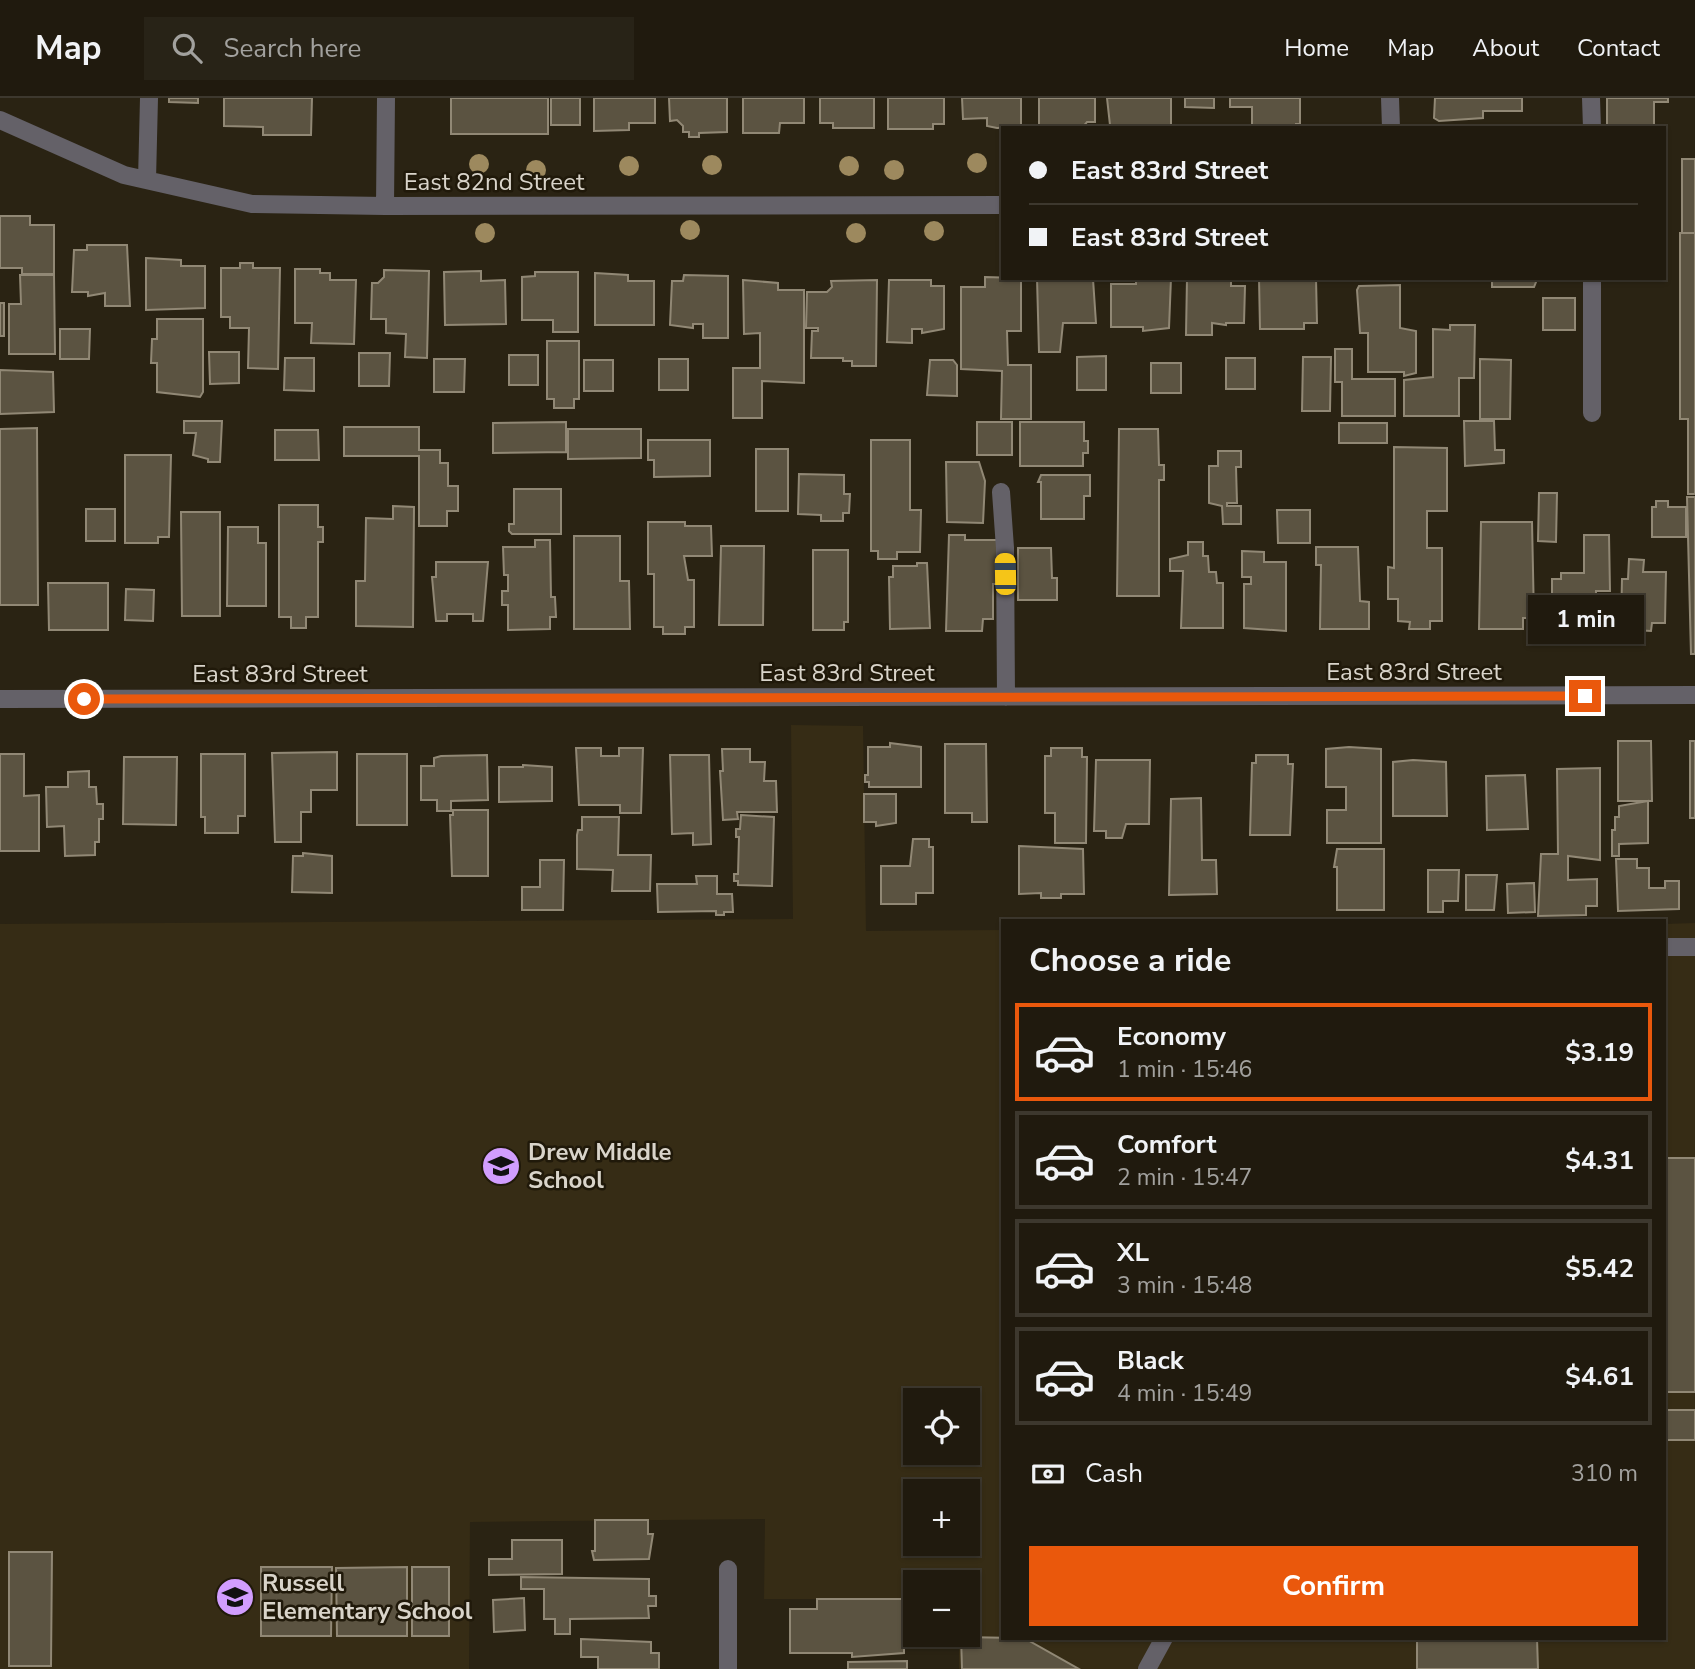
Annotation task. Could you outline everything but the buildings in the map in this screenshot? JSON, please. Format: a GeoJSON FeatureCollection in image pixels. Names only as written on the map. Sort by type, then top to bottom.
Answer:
{"type":"FeatureCollection","features":[{"type":"Feature","properties":{"kind":"street"},"geometry":{"type":"LineString","coordinates":[[147,180],[149,98]]}},
{"type":"Feature","properties":{"kind":"street"},"geometry":{"type":"LineString","coordinates":[[385,206],[386,98]]}},
{"type":"Feature","properties":{"kind":"street"},"geometry":{"type":"LineString","coordinates":[[1391,98],[1391,126]]}},
{"type":"Feature","properties":{"kind":"street"},"geometry":{"type":"LineString","coordinates":[[1591,98],[1592,126]]}},
{"type":"Feature","properties":{"kind":"street","name":"East 82nd Street"},"geometry":{"type":"LineString","coordinates":[[0,120],[124,175],[252,204],[1001,205]]}},
{"type":"Feature","properties":{"kind":"street"},"geometry":{"type":"LineString","coordinates":[[1592,280],[1592,413]]}},
{"type":"Feature","properties":{"kind":"street"},"geometry":{"type":"LineString","coordinates":[[1001,492],[1005,548],[1006,697]]}},
{"type":"Feature","properties":{"kind":"street","name":"East 83rd Street"},"geometry":{"type":"LineString","coordinates":[[0,699],[1695,695]]}},
{"type":"Feature","properties":{"kind":"street"},"geometry":{"type":"LineString","coordinates":[[1666,947],[1695,947]]}},
{"type":"Feature","properties":{"kind":"street"},"geometry":{"type":"LineString","coordinates":[[728,1569],[728,1669]]}},
{"type":"Feature","properties":{"kind":"street"},"geometry":{"type":"LineString","coordinates":[[1147,1669],[1163,1640]]}},
{"type":"Feature","properties":{"kind":"shaded area","name":"Drew Middle School"},"geometry":{"type":"Polygon","coordinates":[[[791,725],[863,726],[866,931],[1001,930],[1001,1640],[1666,1640],[1666,924],[1695,923],[1695,1669],[959,1669],[959,1647],[980,1647],[980,1570],[903,1570],[903,1599],[764,1599],[765,1519],[470,1522],[469,1669],[0,1669],[0,924],[793,919],[791,725]]]}},
{"type":"Feature","properties":{"kind":"place","name":"Drew Middle School"},"geometry":{"type":"Point","coordinates":[501,1166]}},
{"type":"Feature","properties":{"kind":"place","name":"Russell Elementary School"},"geometry":{"type":"Point","coordinates":[235,1597]}},
{"type":"Feature","properties":{"kind":"route"},"geometry":{"type":"LineString","coordinates":[[84,699],[1585,696]]}}]}
